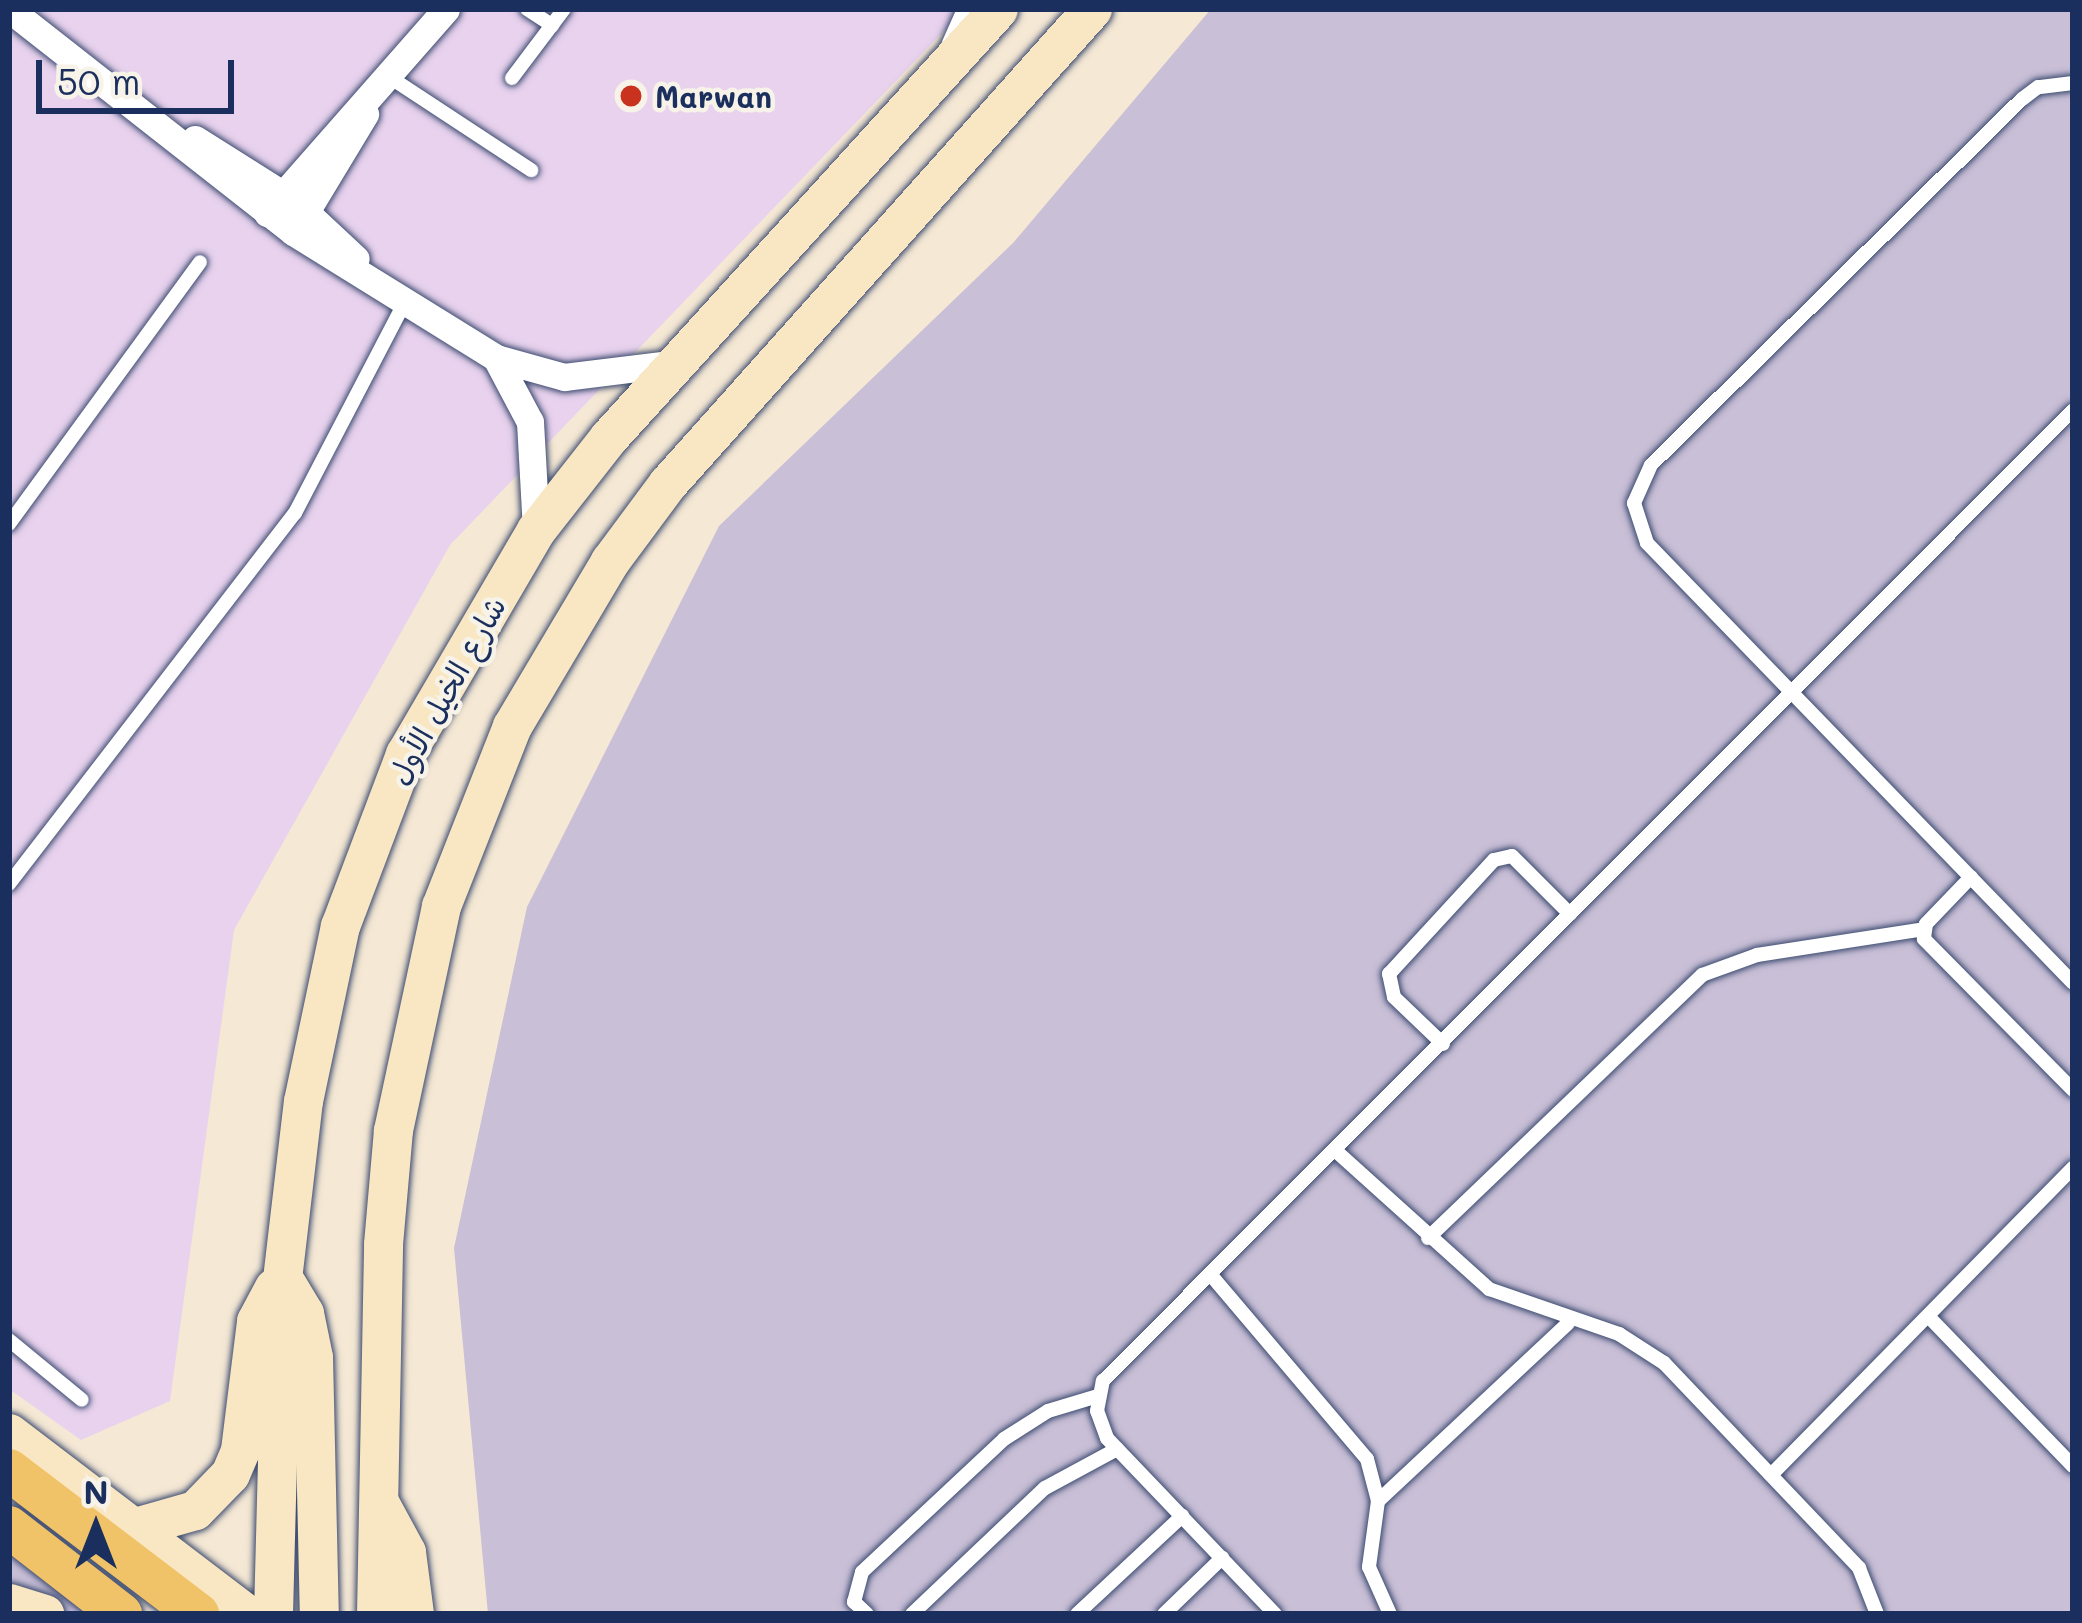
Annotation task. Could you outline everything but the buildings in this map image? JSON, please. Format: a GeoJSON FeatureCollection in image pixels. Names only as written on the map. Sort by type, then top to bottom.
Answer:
{"type":"FeatureCollection","features":[{"type":"Feature","properties":{"kind":"main road","name":"شارع الخيل الأول"},"geometry":{"type":"LineString","coordinates":[[273,1614],[282,1279],[303,1101],[340,926],[405,754],[536,530],[668,364],[998,9]]}},
{"type":"Feature","properties":{"kind":"main road"},"geometry":{"type":"LineString","coordinates":[[376,1614],[382,1244],[401,1084],[441,906],[512,726],[599,577],[668,483],[1092,9]]}},
{"type":"Feature","properties":{"kind":"main road"},"geometry":{"type":"LineString","coordinates":[[134,1527],[195,1510],[230,1474],[242,1438],[256,1321],[282,1279],[304,1312],[313,1357],[319,1614]]}},
{"type":"Feature","properties":{"kind":"main road"},"geometry":{"type":"LineString","coordinates":[[9,1433],[247,1614]]}},
{"type":"Feature","properties":{"kind":"main road"},"geometry":{"type":"LineString","coordinates":[[9,1470],[198,1614]]}},
{"type":"Feature","properties":{"kind":"main road"},"geometry":{"type":"LineString","coordinates":[[379,1502],[406,1552],[415,1614]]}},
{"type":"Feature","properties":{"kind":"main road"},"geometry":{"type":"LineString","coordinates":[[9,1527],[121,1614]]}},
{"type":"Feature","properties":{"kind":"main road"},"geometry":{"type":"LineString","coordinates":[[12,1609],[44,1614]]}},
{"type":"Feature","properties":{"kind":"street"},"geometry":{"type":"LineString","coordinates":[[9,9],[374,279],[496,358],[564,377],[668,364]]}},
{"type":"Feature","properties":{"kind":"street"},"geometry":{"type":"LineString","coordinates":[[274,203],[369,105],[446,9]]}},
{"type":"Feature","properties":{"kind":"street"},"geometry":{"type":"LineString","coordinates":[[300,222],[369,105]]}},
{"type":"Feature","properties":{"kind":"street"},"geometry":{"type":"LineString","coordinates":[[496,358],[530,422],[538,458],[536,530]]}},
{"type":"Feature","properties":{"kind":"lane"},"geometry":{"type":"LineString","coordinates":[[527,9],[552,25]]}},
{"type":"Feature","properties":{"kind":"lane"},"geometry":{"type":"LineString","coordinates":[[512,78],[563,9]]}},
{"type":"Feature","properties":{"kind":"lane"},"geometry":{"type":"LineString","coordinates":[[941,74],[964,9]]}},
{"type":"Feature","properties":{"kind":"lane"},"geometry":{"type":"LineString","coordinates":[[391,78],[531,170]]}},
{"type":"Feature","properties":{"kind":"lane"},"geometry":{"type":"LineString","coordinates":[[2073,83],[2038,87],[2022,99],[1639,482],[1636,524],[1647,543],[2073,983]]}},
{"type":"Feature","properties":{"kind":"lane"},"geometry":{"type":"LineString","coordinates":[[9,524],[200,262]]}},
{"type":"Feature","properties":{"kind":"lane"},"geometry":{"type":"LineString","coordinates":[[9,884],[288,524],[406,300]]}},
{"type":"Feature","properties":{"kind":"lane"},"geometry":{"type":"LineString","coordinates":[[1275,1614],[1117,1449],[1100,1425],[1098,1396],[1113,1367],[1337,1152],[1790,689],[2073,410]]}},
{"type":"Feature","properties":{"kind":"lane"},"geometry":{"type":"LineString","coordinates":[[1443,1044],[1394,997],[1389,974],[1494,860],[1511,856],[1570,914]]}},
{"type":"Feature","properties":{"kind":"lane"},"geometry":{"type":"LineString","coordinates":[[1427,1238],[1702,975],[1757,955],[1924,929],[1971,877]]}},
{"type":"Feature","properties":{"kind":"lane"},"geometry":{"type":"LineString","coordinates":[[1924,929],[1928,944],[2073,1090]]}},
{"type":"Feature","properties":{"kind":"lane"},"geometry":{"type":"LineString","coordinates":[[1337,1152],[1427,1238],[1489,1289],[1568,1323],[1643,1347],[1859,1568],[1877,1614]]}},
{"type":"Feature","properties":{"kind":"lane"},"geometry":{"type":"LineString","coordinates":[[1771,1475],[2073,1168]]}},
{"type":"Feature","properties":{"kind":"lane"},"geometry":{"type":"LineString","coordinates":[[1210,1274],[1354,1441],[1378,1501],[1369,1567],[1390,1614]]}},
{"type":"Feature","properties":{"kind":"lane"},"geometry":{"type":"LineString","coordinates":[[1928,1316],[2073,1466]]}},
{"type":"Feature","properties":{"kind":"lane"},"geometry":{"type":"LineString","coordinates":[[1378,1501],[1568,1323]]}},
{"type":"Feature","properties":{"kind":"lane"},"geometry":{"type":"LineString","coordinates":[[9,1340],[82,1400]]}},
{"type":"Feature","properties":{"kind":"lane"},"geometry":{"type":"LineString","coordinates":[[864,1613],[854,1589],[862,1571],[1004,1439],[1048,1412],[1098,1396]]}},
{"type":"Feature","properties":{"kind":"lane"},"geometry":{"type":"LineString","coordinates":[[911,1614],[1046,1488],[1117,1449]]}},
{"type":"Feature","properties":{"kind":"lane"},"geometry":{"type":"LineString","coordinates":[[1077,1614],[1181,1516]]}},
{"type":"Feature","properties":{"kind":"lane"},"geometry":{"type":"LineString","coordinates":[[1164,1614],[1222,1558]]}},
{"type":"Feature","properties":{"kind":"shaded area"},"geometry":{"type":"Polygon","coordinates":[[[9,9],[965,9],[450,545],[234,930],[170,1401],[81,1440],[9,1389],[9,9]]]}},
{"type":"Feature","properties":{"kind":"shaded area"},"geometry":{"type":"Polygon","coordinates":[[[1211,9],[2073,9],[2073,1614],[488,1614],[454,1248],[527,907],[719,526],[1013,243],[1211,9]]]}},
{"type":"Feature","properties":{"kind":"shaded area"},"geometry":{"type":"Polygon","coordinates":[[[9,1549],[97,1614],[9,1614],[9,1549]]]}},
{"type":"Feature","properties":{"kind":"place","name":"Marwan"},"geometry":{"type":"Point","coordinates":[631,96]}}]}
